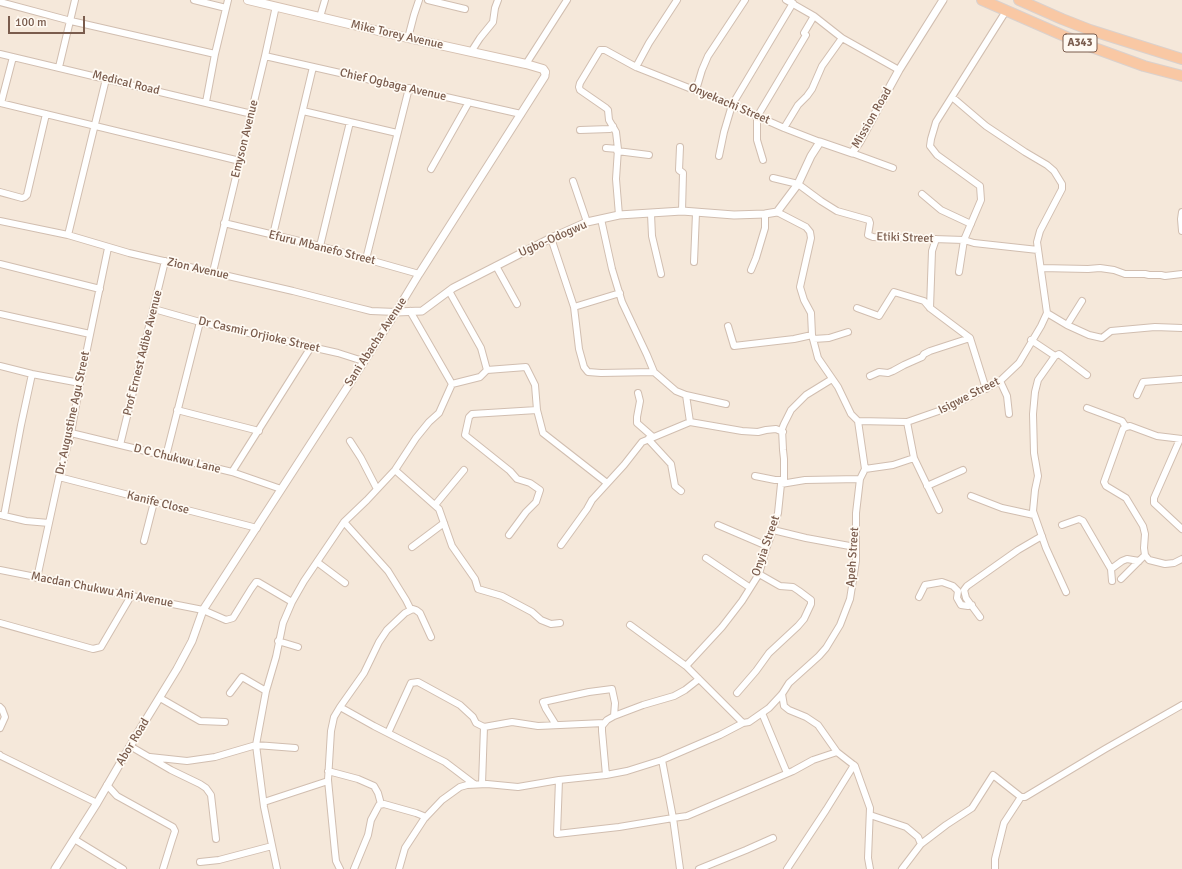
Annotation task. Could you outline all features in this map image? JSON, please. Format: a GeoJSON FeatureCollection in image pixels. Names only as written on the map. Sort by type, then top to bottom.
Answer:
{"type":"FeatureCollection","features":[{"type":"Feature","properties":{"kind":"highway","name":"A343"},"geometry":{"type":"LineString","coordinates":[[982,0],[1099,50],[1144,66],[1182,76]]}},
{"type":"Feature","properties":{"kind":"highway","name":"A343"},"geometry":{"type":"LineString","coordinates":[[1019,0],[1090,30],[1182,59]]}},
{"type":"Feature","properties":{"kind":"main road","name":"Mike Torey Avenue"},"geometry":{"type":"LineString","coordinates":[[248,0],[526,64],[543,69],[545,72]]}},
{"type":"Feature","properties":{"kind":"street"},"geometry":{"type":"LineString","coordinates":[[59,67],[76,0]]}},
{"type":"Feature","properties":{"kind":"street"},"geometry":{"type":"LineString","coordinates":[[194,0],[226,8]]}},
{"type":"Feature","properties":{"kind":"street"},"geometry":{"type":"LineString","coordinates":[[206,102],[215,54],[228,0]]}},
{"type":"Feature","properties":{"kind":"street"},"geometry":{"type":"LineString","coordinates":[[320,17],[325,0]]}},
{"type":"Feature","properties":{"kind":"street"},"geometry":{"type":"LineString","coordinates":[[408,38],[419,0]]}},
{"type":"Feature","properties":{"kind":"street"},"geometry":{"type":"LineString","coordinates":[[428,0],[465,9]]}},
{"type":"Feature","properties":{"kind":"street"},"geometry":{"type":"LineString","coordinates":[[471,52],[493,22],[498,0]]}},
{"type":"Feature","properties":{"kind":"street"},"geometry":{"type":"LineString","coordinates":[[526,64],[567,0]]}},
{"type":"Feature","properties":{"kind":"street"},"geometry":{"type":"LineString","coordinates":[[636,67],[649,43],[677,0]]}},
{"type":"Feature","properties":{"kind":"street"},"geometry":{"type":"LineString","coordinates":[[696,90],[708,56],[745,0]]}},
{"type":"Feature","properties":{"kind":"street"},"geometry":{"type":"LineString","coordinates":[[786,0],[814,16],[842,38],[899,70]]}},
{"type":"Feature","properties":{"kind":"street","name":"Mission Road"},"geometry":{"type":"LineString","coordinates":[[820,142],[852,153],[899,70],[943,0]]}},
{"type":"Feature","properties":{"kind":"street"},"geometry":{"type":"LineString","coordinates":[[0,2],[71,21],[215,54]]}},
{"type":"Feature","properties":{"kind":"street"},"geometry":{"type":"LineString","coordinates":[[719,156],[732,105],[793,3]]}},
{"type":"Feature","properties":{"kind":"street","name":"Emyson Avenue"},"geometry":{"type":"LineString","coordinates":[[213,272],[252,114],[276,6]]}},
{"type":"Feature","properties":{"kind":"street"},"geometry":{"type":"LineString","coordinates":[[959,272],[964,240],[981,200],[980,186],[937,154],[930,146],[936,122],[1006,11]]}},
{"type":"Feature","properties":{"kind":"street"},"geometry":{"type":"LineString","coordinates":[[763,160],[756,132],[758,115],[806,36],[804,33],[814,16]]}},
{"type":"Feature","properties":{"kind":"street"},"geometry":{"type":"LineString","coordinates":[[784,128],[798,104],[812,89],[822,66],[842,38]]}},
{"type":"Feature","properties":{"kind":"street","name":"Onyekachi Street"},"geometry":{"type":"LineString","coordinates":[[613,126],[609,120],[608,110],[580,90],[579,87],[580,82],[600,50],[605,50],[636,67],[758,115],[784,128],[820,142]]}},
{"type":"Feature","properties":{"kind":"street","name":"Medical Road"},"geometry":{"type":"LineString","coordinates":[[0,54],[252,114]]}},
{"type":"Feature","properties":{"kind":"street","name":"Chief Ogbaga Avenue"},"geometry":{"type":"LineString","coordinates":[[265,56],[521,114]]}},
{"type":"Feature","properties":{"kind":"street"},"geometry":{"type":"LineString","coordinates":[[13,57],[1,103],[240,161]]}},
{"type":"Feature","properties":{"kind":"street"},"geometry":{"type":"LineString","coordinates":[[273,235],[313,67]]}},
{"type":"Feature","properties":{"kind":"street","name":"Sani Abacha Avenue"},"geometry":{"type":"LineString","coordinates":[[203,610],[396,312],[545,76],[545,72]]}},
{"type":"Feature","properties":{"kind":"street"},"geometry":{"type":"LineString","coordinates":[[68,235],[106,79]]}},
{"type":"Feature","properties":{"kind":"street"},"geometry":{"type":"LineString","coordinates":[[366,258],[409,88]]}},
{"type":"Feature","properties":{"kind":"street"},"geometry":{"type":"LineString","coordinates":[[952,97],[986,126],[1047,165],[1060,178],[1062,189],[1040,231],[1037,242],[1047,313],[1067,325],[1089,335],[1102,338],[1111,331],[1155,327],[1182,328]]}},
{"type":"Feature","properties":{"kind":"street"},"geometry":{"type":"LineString","coordinates":[[431,169],[469,102]]}},
{"type":"Feature","properties":{"kind":"street"},"geometry":{"type":"LineString","coordinates":[[303,110],[397,133]]}},
{"type":"Feature","properties":{"kind":"street"},"geometry":{"type":"LineString","coordinates":[[0,192],[22,198],[27,194],[46,114]]}},
{"type":"Feature","properties":{"kind":"street"},"geometry":{"type":"LineString","coordinates":[[320,246],[350,122]]}},
{"type":"Feature","properties":{"kind":"street"},"geometry":{"type":"LineString","coordinates":[[580,130],[610,129],[613,126],[617,136],[616,179],[620,215]]}},
{"type":"Feature","properties":{"kind":"street"},"geometry":{"type":"LineString","coordinates":[[820,142],[811,156],[798,184],[775,212],[806,226],[810,232],[811,238],[800,287],[810,313],[812,337],[818,358],[838,387],[851,414],[858,421],[865,469],[893,465],[914,458]]}},
{"type":"Feature","properties":{"kind":"street"},"geometry":{"type":"LineString","coordinates":[[680,147],[679,170],[683,172],[682,212]]}},
{"type":"Feature","properties":{"kind":"street"},"geometry":{"type":"LineString","coordinates":[[606,148],[648,155]]}},
{"type":"Feature","properties":{"kind":"street"},"geometry":{"type":"LineString","coordinates":[[852,153],[893,168]]}},
{"type":"Feature","properties":{"kind":"street"},"geometry":{"type":"LineString","coordinates":[[773,178],[798,184]]}},
{"type":"Feature","properties":{"kind":"street"},"geometry":{"type":"LineString","coordinates":[[573,181],[587,222]]}},
{"type":"Feature","properties":{"kind":"street","name":"Etiki Street"},"geometry":{"type":"LineString","coordinates":[[798,184],[820,201],[837,211],[869,220],[868,235],[873,237],[964,240],[974,243],[1038,250]]}},
{"type":"Feature","properties":{"kind":"street"},"geometry":{"type":"LineString","coordinates":[[922,194],[941,210],[971,224]]}},
{"type":"Feature","properties":{"kind":"street","name":"Ugbo-Odogwu"},"geometry":{"type":"LineString","coordinates":[[396,312],[422,311],[449,290],[550,238],[587,222],[620,215],[682,212],[734,215],[765,214],[775,212]]}},
{"type":"Feature","properties":{"kind":"street"},"geometry":{"type":"LineString","coordinates":[[1182,212],[1182,231]]}},
{"type":"Feature","properties":{"kind":"street"},"geometry":{"type":"LineString","coordinates":[[694,262],[696,213]]}},
{"type":"Feature","properties":{"kind":"street"},"geometry":{"type":"LineString","coordinates":[[651,214],[652,236],[661,274]]}},
{"type":"Feature","properties":{"kind":"street"},"geometry":{"type":"LineString","coordinates":[[751,270],[765,228],[765,214]]}},
{"type":"Feature","properties":{"kind":"street"},"geometry":{"type":"LineString","coordinates":[[601,219],[612,269],[622,302],[654,372],[676,391],[686,395],[726,404]]}},
{"type":"Feature","properties":{"kind":"street","name":"Zion Avenue"},"geometry":{"type":"LineString","coordinates":[[0,221],[68,235],[108,248],[293,291],[360,309],[396,312]]}},
{"type":"Feature","properties":{"kind":"street","name":"Efuru Mbanefo Street"},"geometry":{"type":"LineString","coordinates":[[224,223],[366,258],[419,274]]}},
{"type":"Feature","properties":{"kind":"street"},"geometry":{"type":"LineString","coordinates":[[550,238],[574,307],[579,349],[584,367],[588,372],[601,373],[654,372]]}},
{"type":"Feature","properties":{"kind":"street"},"geometry":{"type":"LineString","coordinates":[[930,308],[932,251],[936,239]]}},
{"type":"Feature","properties":{"kind":"street","name":"Dr. Augustine Agu Street"},"geometry":{"type":"LineString","coordinates":[[37,578],[71,433],[108,248]]}},
{"type":"Feature","properties":{"kind":"street","name":"Prof Ernest Adibe Avenue"},"geometry":{"type":"LineString","coordinates":[[120,445],[165,261]]}},
{"type":"Feature","properties":{"kind":"street"},"geometry":{"type":"LineString","coordinates":[[0,264],[100,289]]}},
{"type":"Feature","properties":{"kind":"street"},"geometry":{"type":"LineString","coordinates":[[496,266],[517,304]]}},
{"type":"Feature","properties":{"kind":"street"},"geometry":{"type":"LineString","coordinates":[[1041,268],[1100,268],[1114,270],[1125,274],[1165,276],[1182,274]]}},
{"type":"Feature","properties":{"kind":"street"},"geometry":{"type":"LineString","coordinates":[[449,290],[481,348],[487,370]]}},
{"type":"Feature","properties":{"kind":"street"},"geometry":{"type":"LineString","coordinates":[[857,308],[879,316],[894,292],[924,301],[930,308],[970,338],[986,389]]}},
{"type":"Feature","properties":{"kind":"street"},"geometry":{"type":"LineString","coordinates":[[574,307],[620,293]]}},
{"type":"Feature","properties":{"kind":"street"},"geometry":{"type":"LineString","coordinates":[[1067,325],[1082,301]]}},
{"type":"Feature","properties":{"kind":"street","name":"Dr Casmir Orjioke Street"},"geometry":{"type":"LineString","coordinates":[[154,309],[200,322],[338,353],[363,361]]}},
{"type":"Feature","properties":{"kind":"street"},"geometry":{"type":"LineString","coordinates":[[410,311],[452,384]]}},
{"type":"Feature","properties":{"kind":"street","name":"Isigwe Street"},"geometry":{"type":"LineString","coordinates":[[858,421],[907,422],[950,407],[1000,381],[1019,363],[1047,313]]}},
{"type":"Feature","properties":{"kind":"street"},"geometry":{"type":"LineString","coordinates":[[0,314],[90,334]]}},
{"type":"Feature","properties":{"kind":"street"},"geometry":{"type":"LineString","coordinates":[[166,456],[200,322]]}},
{"type":"Feature","properties":{"kind":"street"},"geometry":{"type":"LineString","coordinates":[[728,326],[734,346],[812,337],[829,338],[848,332]]}},
{"type":"Feature","properties":{"kind":"street"},"geometry":{"type":"LineString","coordinates":[[870,376],[879,372],[888,373],[922,357],[930,351],[970,338]]}},
{"type":"Feature","properties":{"kind":"street"},"geometry":{"type":"LineString","coordinates":[[1032,340],[1055,356]]}},
{"type":"Feature","properties":{"kind":"street"},"geometry":{"type":"LineString","coordinates":[[232,472],[311,347]]}},
{"type":"Feature","properties":{"kind":"street"},"geometry":{"type":"LineString","coordinates":[[1066,592],[1033,511],[1038,476],[1034,453],[1033,414],[1035,392],[1038,380],[1055,356],[1060,354],[1087,375]]}},
{"type":"Feature","properties":{"kind":"street"},"geometry":{"type":"LineString","coordinates":[[0,366],[80,383]]}},
{"type":"Feature","properties":{"kind":"street"},"geometry":{"type":"LineString","coordinates":[[452,384],[480,377],[487,370],[526,367],[535,385],[537,410],[543,433],[607,482]]}},
{"type":"Feature","properties":{"kind":"street"},"geometry":{"type":"LineString","coordinates":[[32,374],[2,515],[26,521],[49,523]]}},
{"type":"Feature","properties":{"kind":"street","name":"Onyia Street"},"geometry":{"type":"LineString","coordinates":[[686,666],[722,627],[742,601],[759,574],[778,513],[782,482],[782,428],[796,405],[806,395],[832,379]]}},
{"type":"Feature","properties":{"kind":"street"},"geometry":{"type":"LineString","coordinates":[[1137,395],[1143,382],[1182,379]]}},
{"type":"Feature","properties":{"kind":"street"},"geometry":{"type":"LineString","coordinates":[[1000,381],[1007,396],[1009,414]]}},
{"type":"Feature","properties":{"kind":"street"},"geometry":{"type":"LineString","coordinates":[[277,869],[264,802],[256,745],[266,691],[276,657],[278,641],[283,623],[292,602],[344,522],[395,470],[416,438],[429,422],[439,413],[452,384]]}},
{"type":"Feature","properties":{"kind":"street"},"geometry":{"type":"LineString","coordinates":[[638,393],[640,401],[637,423],[672,464],[675,486],[681,491]]}},
{"type":"Feature","properties":{"kind":"street"},"geometry":{"type":"LineString","coordinates":[[686,395],[690,422]]}},
{"type":"Feature","properties":{"kind":"street"},"geometry":{"type":"LineString","coordinates":[[1087,408],[1122,421],[1126,427]]}},
{"type":"Feature","properties":{"kind":"street"},"geometry":{"type":"LineString","coordinates":[[177,410],[259,431]]}},
{"type":"Feature","properties":{"kind":"street"},"geometry":{"type":"LineString","coordinates":[[509,535],[526,512],[536,502],[540,490],[530,483],[517,479],[510,471],[465,435],[469,416],[472,414],[506,411],[537,410]]}},
{"type":"Feature","properties":{"kind":"street"},"geometry":{"type":"LineString","coordinates":[[561,545],[592,500],[624,465],[642,442],[690,422],[742,432],[776,430],[783,432]]}},
{"type":"Feature","properties":{"kind":"street"},"geometry":{"type":"LineString","coordinates":[[907,422],[914,458],[939,510]]}},
{"type":"Feature","properties":{"kind":"street"},"geometry":{"type":"LineString","coordinates":[[1182,529],[1154,503],[1154,498],[1181,439],[1157,436],[1130,426],[1126,427],[1123,429],[1104,482],[1106,486],[1126,498],[1143,526],[1145,534],[1145,556],[1150,560],[1165,564],[1174,563],[1182,559]]}},
{"type":"Feature","properties":{"kind":"street","name":"D C Chukwu Lane"},"geometry":{"type":"LineString","coordinates":[[71,433],[232,472],[281,489]]}},
{"type":"Feature","properties":{"kind":"street"},"geometry":{"type":"LineString","coordinates":[[350,441],[378,489]]}},
{"type":"Feature","properties":{"kind":"street","name":"Apeh Street"},"geometry":{"type":"LineString","coordinates":[[460,787],[482,784],[518,787],[559,780],[606,776],[627,771],[662,760],[720,735],[743,723],[749,722],[762,714],[774,704],[789,683],[823,652],[835,636],[840,625],[850,599],[856,562],[856,513],[860,478],[865,469]]}},
{"type":"Feature","properties":{"kind":"street"},"geometry":{"type":"LineString","coordinates":[[395,470],[439,509],[446,533],[452,546],[476,579],[478,589],[502,596],[532,612],[541,620],[551,624],[560,623]]}},
{"type":"Feature","properties":{"kind":"street"},"geometry":{"type":"LineString","coordinates":[[435,505],[464,470]]}},
{"type":"Feature","properties":{"kind":"street"},"geometry":{"type":"LineString","coordinates":[[927,486],[963,470]]}},
{"type":"Feature","properties":{"kind":"street"},"geometry":{"type":"LineString","coordinates":[[755,476],[782,482],[860,478]]}},
{"type":"Feature","properties":{"kind":"street","name":"Kanife Close"},"geometry":{"type":"LineString","coordinates":[[60,477],[257,528]]}},
{"type":"Feature","properties":{"kind":"street"},"geometry":{"type":"LineString","coordinates":[[971,496],[1002,508],[1034,515]]}},
{"type":"Feature","properties":{"kind":"street"},"geometry":{"type":"LineString","coordinates":[[144,541],[154,502]]}},
{"type":"Feature","properties":{"kind":"street"},"geometry":{"type":"LineString","coordinates":[[1062,525],[1079,519],[1083,521],[1111,569],[1112,581]]}},
{"type":"Feature","properties":{"kind":"street"},"geometry":{"type":"LineString","coordinates":[[344,522],[388,571],[411,610]]}},
{"type":"Feature","properties":{"kind":"street"},"geometry":{"type":"LineString","coordinates":[[412,547],[444,523]]}},
{"type":"Feature","properties":{"kind":"street"},"geometry":{"type":"LineString","coordinates":[[718,525],[767,546]]}},
{"type":"Feature","properties":{"kind":"street"},"geometry":{"type":"LineString","coordinates":[[773,530],[806,538],[856,547]]}},
{"type":"Feature","properties":{"kind":"street"},"geometry":{"type":"LineString","coordinates":[[980,616],[966,598],[964,590],[967,586],[1018,550],[1042,536]]}},
{"type":"Feature","properties":{"kind":"street"},"geometry":{"type":"LineString","coordinates":[[1121,579],[1145,556]]}},
{"type":"Feature","properties":{"kind":"street"},"geometry":{"type":"LineString","coordinates":[[706,558],[750,587]]}},
{"type":"Feature","properties":{"kind":"street"},"geometry":{"type":"LineString","coordinates":[[1111,569],[1127,559],[1139,561]]}},
{"type":"Feature","properties":{"kind":"street"},"geometry":{"type":"LineString","coordinates":[[317,562],[345,583]]}},
{"type":"Feature","properties":{"kind":"street","name":"Macdan Chukwu Ani Avenue"},"geometry":{"type":"LineString","coordinates":[[0,570],[203,610],[226,620],[234,618],[256,582],[292,602]]}},
{"type":"Feature","properties":{"kind":"street"},"geometry":{"type":"LineString","coordinates":[[737,693],[769,653],[804,619],[811,604],[811,600],[799,591],[793,588],[780,586],[759,574]]}},
{"type":"Feature","properties":{"kind":"street"},"geometry":{"type":"LineString","coordinates":[[919,598],[925,585],[942,582],[953,586],[958,592],[957,598],[961,605],[972,605]]}},
{"type":"Feature","properties":{"kind":"street"},"geometry":{"type":"LineString","coordinates":[[0,623],[97,648],[101,647],[132,596]]}},
{"type":"Feature","properties":{"kind":"street","name":"Abor Road"},"geometry":{"type":"LineString","coordinates":[[55,869],[97,803],[160,698],[192,641],[203,610]]}},
{"type":"Feature","properties":{"kind":"street"},"geometry":{"type":"LineString","coordinates":[[340,869],[336,862],[328,781],[331,731],[334,716],[364,673],[379,642],[387,630],[401,617],[411,610],[416,610],[420,613],[431,637]]}},
{"type":"Feature","properties":{"kind":"street"},"geometry":{"type":"LineString","coordinates":[[630,626],[686,666],[743,723]]}},
{"type":"Feature","properties":{"kind":"street"},"geometry":{"type":"LineString","coordinates":[[278,641],[298,647]]}},
{"type":"Feature","properties":{"kind":"street"},"geometry":{"type":"LineString","coordinates":[[230,693],[242,677],[266,691]]}},
{"type":"Feature","properties":{"kind":"street"},"geometry":{"type":"LineString","coordinates":[[388,733],[412,683],[418,682],[460,706],[473,717],[476,723],[484,727],[512,722],[538,726],[604,723],[614,716],[642,705],[674,696],[685,690],[699,679]]}},
{"type":"Feature","properties":{"kind":"street"},"geometry":{"type":"LineString","coordinates":[[556,725],[543,702],[589,692],[612,689],[615,703],[614,716]]}},
{"type":"Feature","properties":{"kind":"street"},"geometry":{"type":"LineString","coordinates":[[782,694],[784,706],[818,725],[836,752],[854,764],[870,808],[868,858],[870,869]]}},
{"type":"Feature","properties":{"kind":"street"},"geometry":{"type":"LineString","coordinates":[[160,698],[200,721],[225,722]]}},
{"type":"Feature","properties":{"kind":"street"},"geometry":{"type":"LineString","coordinates":[[902,869],[920,844],[972,808],[993,775],[1021,797],[1025,797],[1033,794],[1105,749],[1182,705]]}},
{"type":"Feature","properties":{"kind":"street"},"geometry":{"type":"LineString","coordinates":[[0,707],[5,717],[0,728]]}},
{"type":"Feature","properties":{"kind":"street"},"geometry":{"type":"LineString","coordinates":[[340,707],[445,762],[474,784]]}},
{"type":"Feature","properties":{"kind":"street"},"geometry":{"type":"LineString","coordinates":[[762,714],[787,773]]}},
{"type":"Feature","properties":{"kind":"street"},"geometry":{"type":"LineString","coordinates":[[604,723],[602,731],[606,776]]}},
{"type":"Feature","properties":{"kind":"street"},"geometry":{"type":"LineString","coordinates":[[482,784],[484,727]]}},
{"type":"Feature","properties":{"kind":"street"},"geometry":{"type":"LineString","coordinates":[[150,757],[187,761],[215,757],[256,745],[295,748]]}},
{"type":"Feature","properties":{"kind":"street"},"geometry":{"type":"LineString","coordinates":[[130,746],[206,788],[211,795],[216,839]]}},
{"type":"Feature","properties":{"kind":"street"},"geometry":{"type":"LineString","coordinates":[[559,780],[557,834],[627,826],[684,817],[787,773],[813,760],[836,752]]}},
{"type":"Feature","properties":{"kind":"street"},"geometry":{"type":"LineString","coordinates":[[0,756],[97,803]]}},
{"type":"Feature","properties":{"kind":"street"},"geometry":{"type":"LineString","coordinates":[[662,760],[673,818],[680,869]]}},
{"type":"Feature","properties":{"kind":"street"},"geometry":{"type":"LineString","coordinates":[[787,869],[854,764]]}},
{"type":"Feature","properties":{"kind":"street"},"geometry":{"type":"LineString","coordinates":[[328,771],[358,779],[374,786],[381,804]]}},
{"type":"Feature","properties":{"kind":"street"},"geometry":{"type":"LineString","coordinates":[[399,869],[405,848],[426,817],[442,800],[460,787],[462,780],[458,771]]}},
{"type":"Feature","properties":{"kind":"street"},"geometry":{"type":"LineString","coordinates":[[264,802],[328,781]]}},
{"type":"Feature","properties":{"kind":"street"},"geometry":{"type":"LineString","coordinates":[[107,785],[117,796],[174,828],[163,869]]}},
{"type":"Feature","properties":{"kind":"street"},"geometry":{"type":"LineString","coordinates":[[995,869],[995,860],[1004,823],[1021,797]]}},
{"type":"Feature","properties":{"kind":"street"},"geometry":{"type":"LineString","coordinates":[[354,869],[368,835],[368,830],[374,811],[381,804],[409,810],[426,817]]}},
{"type":"Feature","properties":{"kind":"street"},"geometry":{"type":"LineString","coordinates":[[870,815],[906,827],[918,838],[920,844]]}},
{"type":"Feature","properties":{"kind":"street"},"geometry":{"type":"LineString","coordinates":[[699,869],[773,838]]}},
{"type":"Feature","properties":{"kind":"street"},"geometry":{"type":"LineString","coordinates":[[74,839],[124,869]]}},
{"type":"Feature","properties":{"kind":"street"},"geometry":{"type":"LineString","coordinates":[[200,862],[225,858],[272,846]]}},
{"type":"Feature","properties":{"kind":"shaded area"},"geometry":{"type":"Polygon","coordinates":[[[0,0],[1182,0],[1182,869],[0,869],[0,0]]]}}]}
